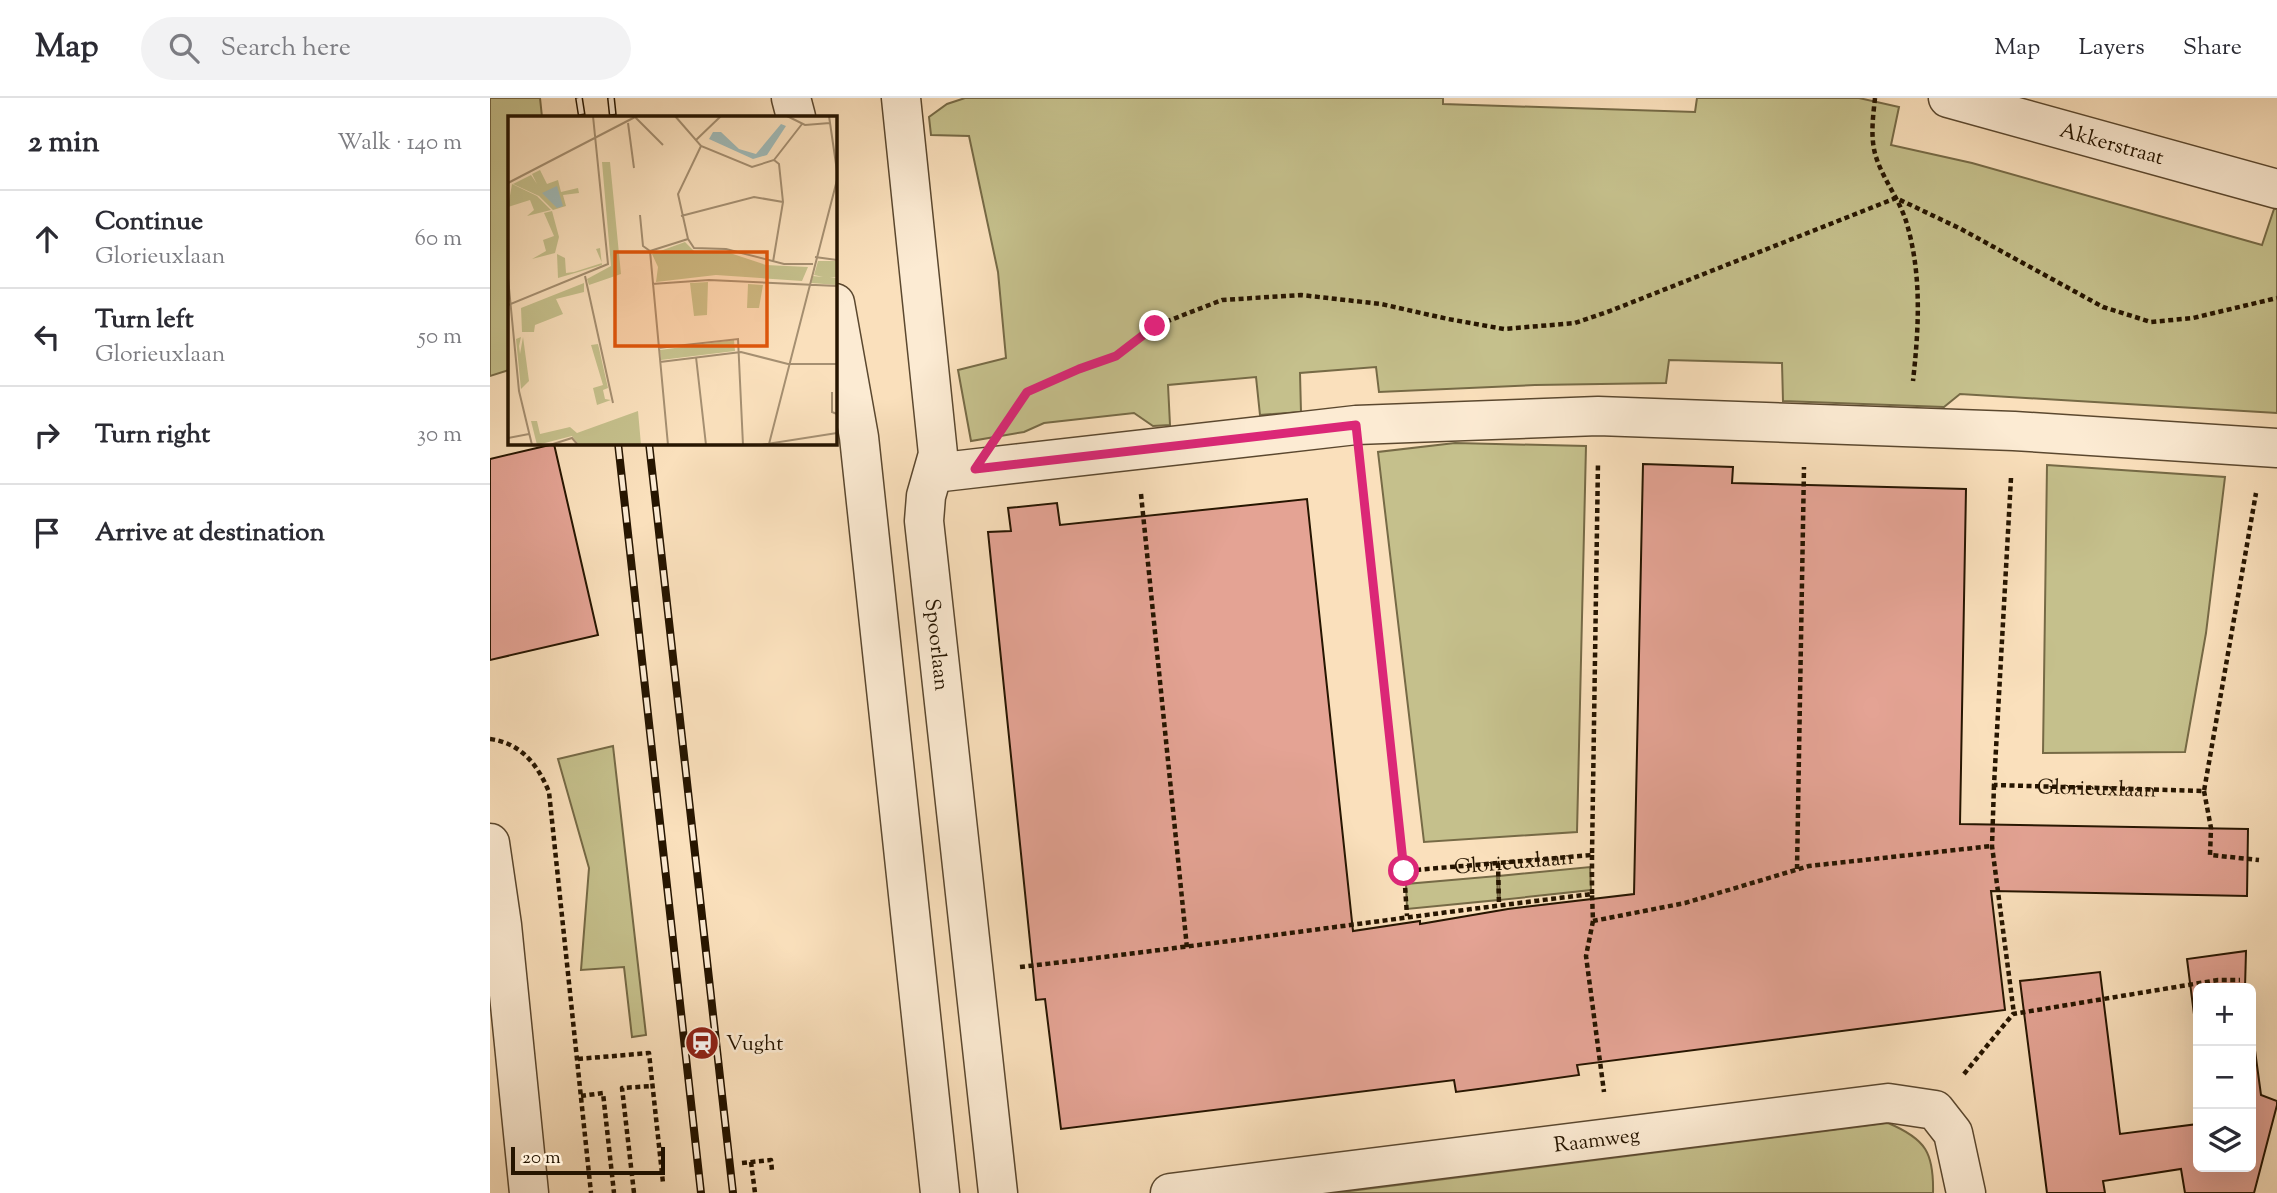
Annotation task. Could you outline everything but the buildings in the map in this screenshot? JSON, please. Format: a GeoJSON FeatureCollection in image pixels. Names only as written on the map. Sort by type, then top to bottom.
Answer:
{"type":"FeatureCollection","features":[{"type":"Feature","properties":{"kind":"street"},"geometry":{"type":"LineString","coordinates":[[791,98],[796,116]]}},
{"type":"Feature","properties":{"kind":"street","name":"Spoorlaan"},"geometry":{"type":"LineString","coordinates":[[901,98],[938,454],[926,496],[924,521],[998,1193]]}},
{"type":"Feature","properties":{"kind":"street","name":"Akkerstraat"},"geometry":{"type":"LineString","coordinates":[[1948,98],[2277,189]]}},
{"type":"Feature","properties":{"kind":"street"},"geometry":{"type":"LineString","coordinates":[[836,309],[859,437],[940,1193]]}},
{"type":"Feature","properties":{"kind":"street"},"geometry":{"type":"LineString","coordinates":[[934,473],[1356,425],[1598,416],[2014,431],[2270,447]]}},
{"type":"Feature","properties":{"kind":"street"},"geometry":{"type":"LineString","coordinates":[[490,843],[502,925],[529,1193]]}},
{"type":"Feature","properties":{"kind":"street","name":"Raamweg"},"geometry":{"type":"LineString","coordinates":[[1170,1193],[1888,1103],[1935,1110]]}},
{"type":"Feature","properties":{"kind":"street"},"geometry":{"type":"LineString","coordinates":[[1935,1110],[1953,1133],[1966,1193]]}},
{"type":"Feature","properties":{"kind":"path"},"geometry":{"type":"LineString","coordinates":[[1875,98],[1872,124],[1876,157],[1906,221],[1919,287],[1917,346],[1907,427]]}},
{"type":"Feature","properties":{"kind":"path"},"geometry":{"type":"LineString","coordinates":[[975,469],[1027,392],[1116,356],[1155,326],[1223,300],[1301,295],[1381,304],[1504,329],[1574,323],[1896,198],[1961,229],[2103,307],[2151,322],[2193,318],[2277,298]]}},
{"type":"Feature","properties":{"kind":"path","name":"Glorieuxlaan"},"geometry":{"type":"LineString","coordinates":[[1404,871],[1592,855],[1598,416]]}},
{"type":"Feature","properties":{"kind":"path"},"geometry":{"type":"LineString","coordinates":[[1356,425],[1407,916]]}},
{"type":"Feature","properties":{"kind":"path"},"geometry":{"type":"LineString","coordinates":[[1797,869],[1805,425]]}},
{"type":"Feature","properties":{"kind":"path"},"geometry":{"type":"LineString","coordinates":[[2014,431],[1992,846],[2014,1014]]}},
{"type":"Feature","properties":{"kind":"path"},"geometry":{"type":"LineString","coordinates":[[2259,859],[2210,855],[2211,828],[2204,791],[2270,447]]}},
{"type":"Feature","properties":{"kind":"path"},"geometry":{"type":"LineString","coordinates":[[1136,451],[1187,948]]}},
{"type":"Feature","properties":{"kind":"path"},"geometry":{"type":"LineString","coordinates":[[490,739],[510,745],[527,756],[541,772],[549,792],[591,1193]]}},
{"type":"Feature","properties":{"kind":"path","name":"Glorieuxlaan"},"geometry":{"type":"LineString","coordinates":[[1994,785],[2204,791]]}},
{"type":"Feature","properties":{"kind":"path"},"geometry":{"type":"LineString","coordinates":[[1593,921],[1685,903],[1809,866],[1992,846]]}},
{"type":"Feature","properties":{"kind":"path"},"geometry":{"type":"LineString","coordinates":[[1592,855],[1593,921],[1586,956],[1610,1138]]}},
{"type":"Feature","properties":{"kind":"path"},"geometry":{"type":"LineString","coordinates":[[1498,863],[1499,905]]}},
{"type":"Feature","properties":{"kind":"path"},"geometry":{"type":"LineString","coordinates":[[973,972],[1187,948],[1407,916],[1592,894]]}},
{"type":"Feature","properties":{"kind":"path"},"geometry":{"type":"LineString","coordinates":[[1935,1110],[2014,1014],[2218,980],[2240,980]]}},
{"type":"Feature","properties":{"kind":"path"},"geometry":{"type":"LineString","coordinates":[[578,1059],[649,1053],[663,1183]]}},
{"type":"Feature","properties":{"kind":"path"},"geometry":{"type":"LineString","coordinates":[[634,1193],[622,1088],[653,1086]]}},
{"type":"Feature","properties":{"kind":"path"},"geometry":{"type":"LineString","coordinates":[[581,1096],[603,1093],[614,1193]]}},
{"type":"Feature","properties":{"kind":"path"},"geometry":{"type":"LineString","coordinates":[[742,1163],[771,1160],[772,1171]]}},
{"type":"Feature","properties":{"kind":"path"},"geometry":{"type":"LineString","coordinates":[[751,1162],[755,1193]]}},
{"type":"Feature","properties":{"kind":"shaded area"},"geometry":{"type":"Polygon","coordinates":[[[490,98],[540,98],[542,116],[508,116],[508,370],[490,376],[490,98]]]}},
{"type":"Feature","properties":{"kind":"shaded area"},"geometry":{"type":"Polygon","coordinates":[[[965,98],[1443,98],[1443,104],[1695,112],[1697,98],[1859,98],[1899,107],[1891,145],[1972,163],[2262,245],[2274,209],[2277,209],[2277,413],[1960,394],[1944,407],[1783,401],[1782,363],[1669,360],[1666,383],[1535,385],[1379,392],[1376,367],[1300,373],[1301,412],[1260,415],[1256,377],[1168,385],[1170,425],[1153,426],[1134,413],[1044,423],[1024,432],[971,441],[958,370],[1006,358],[998,272],[969,136],[931,135],[929,117],[947,104],[965,98]]]}},
{"type":"Feature","properties":{"kind":"shaded area"},"geometry":{"type":"Polygon","coordinates":[[[1455,443],[1586,446],[1577,832],[1424,842],[1378,452],[1455,443]]]}},
{"type":"Feature","properties":{"kind":"shaded area"},"geometry":{"type":"Polygon","coordinates":[[[2047,465],[2225,477],[2206,633],[2185,752],[2043,753],[2047,465]]]}},
{"type":"Feature","properties":{"kind":"shaded area"},"geometry":{"type":"Polygon","coordinates":[[[613,746],[646,1035],[632,1037],[624,967],[581,970],[589,868],[558,759],[613,746]]]}},
{"type":"Feature","properties":{"kind":"shaded area"},"geometry":{"type":"Polygon","coordinates":[[[1590,867],[1591,890],[1500,900],[1499,876],[1590,867]]]}},
{"type":"Feature","properties":{"kind":"shaded area"},"geometry":{"type":"Polygon","coordinates":[[[1497,876],[1498,900],[1407,909],[1406,884],[1497,876]]]}},
{"type":"Feature","properties":{"kind":"shaded area"},"geometry":{"type":"Polygon","coordinates":[[[1888,1123],[1911,1135],[1925,1149],[1932,1167],[1933,1193],[1334,1193],[1888,1123]]]}},
{"type":"Feature","properties":{"kind":"railway"},"geometry":{"type":"LineString","coordinates":[[579,98],[582,116]]}},
{"type":"Feature","properties":{"kind":"railway"},"geometry":{"type":"LineString","coordinates":[[611,98],[613,116]]}},
{"type":"Feature","properties":{"kind":"railway"},"geometry":{"type":"LineString","coordinates":[[618,444],[701,1193]]}},
{"type":"Feature","properties":{"kind":"railway"},"geometry":{"type":"LineString","coordinates":[[649,444],[733,1193]]}},
{"type":"Feature","properties":{"kind":"place","name":"Vught"},"geometry":{"type":"Point","coordinates":[702,1043]}},
{"type":"Feature","properties":{"kind":"route"},"geometry":{"type":"LineString","coordinates":[[1155,326],[1116,356],[1027,392],[975,469],[1356,425],[1404,871]]}}]}
